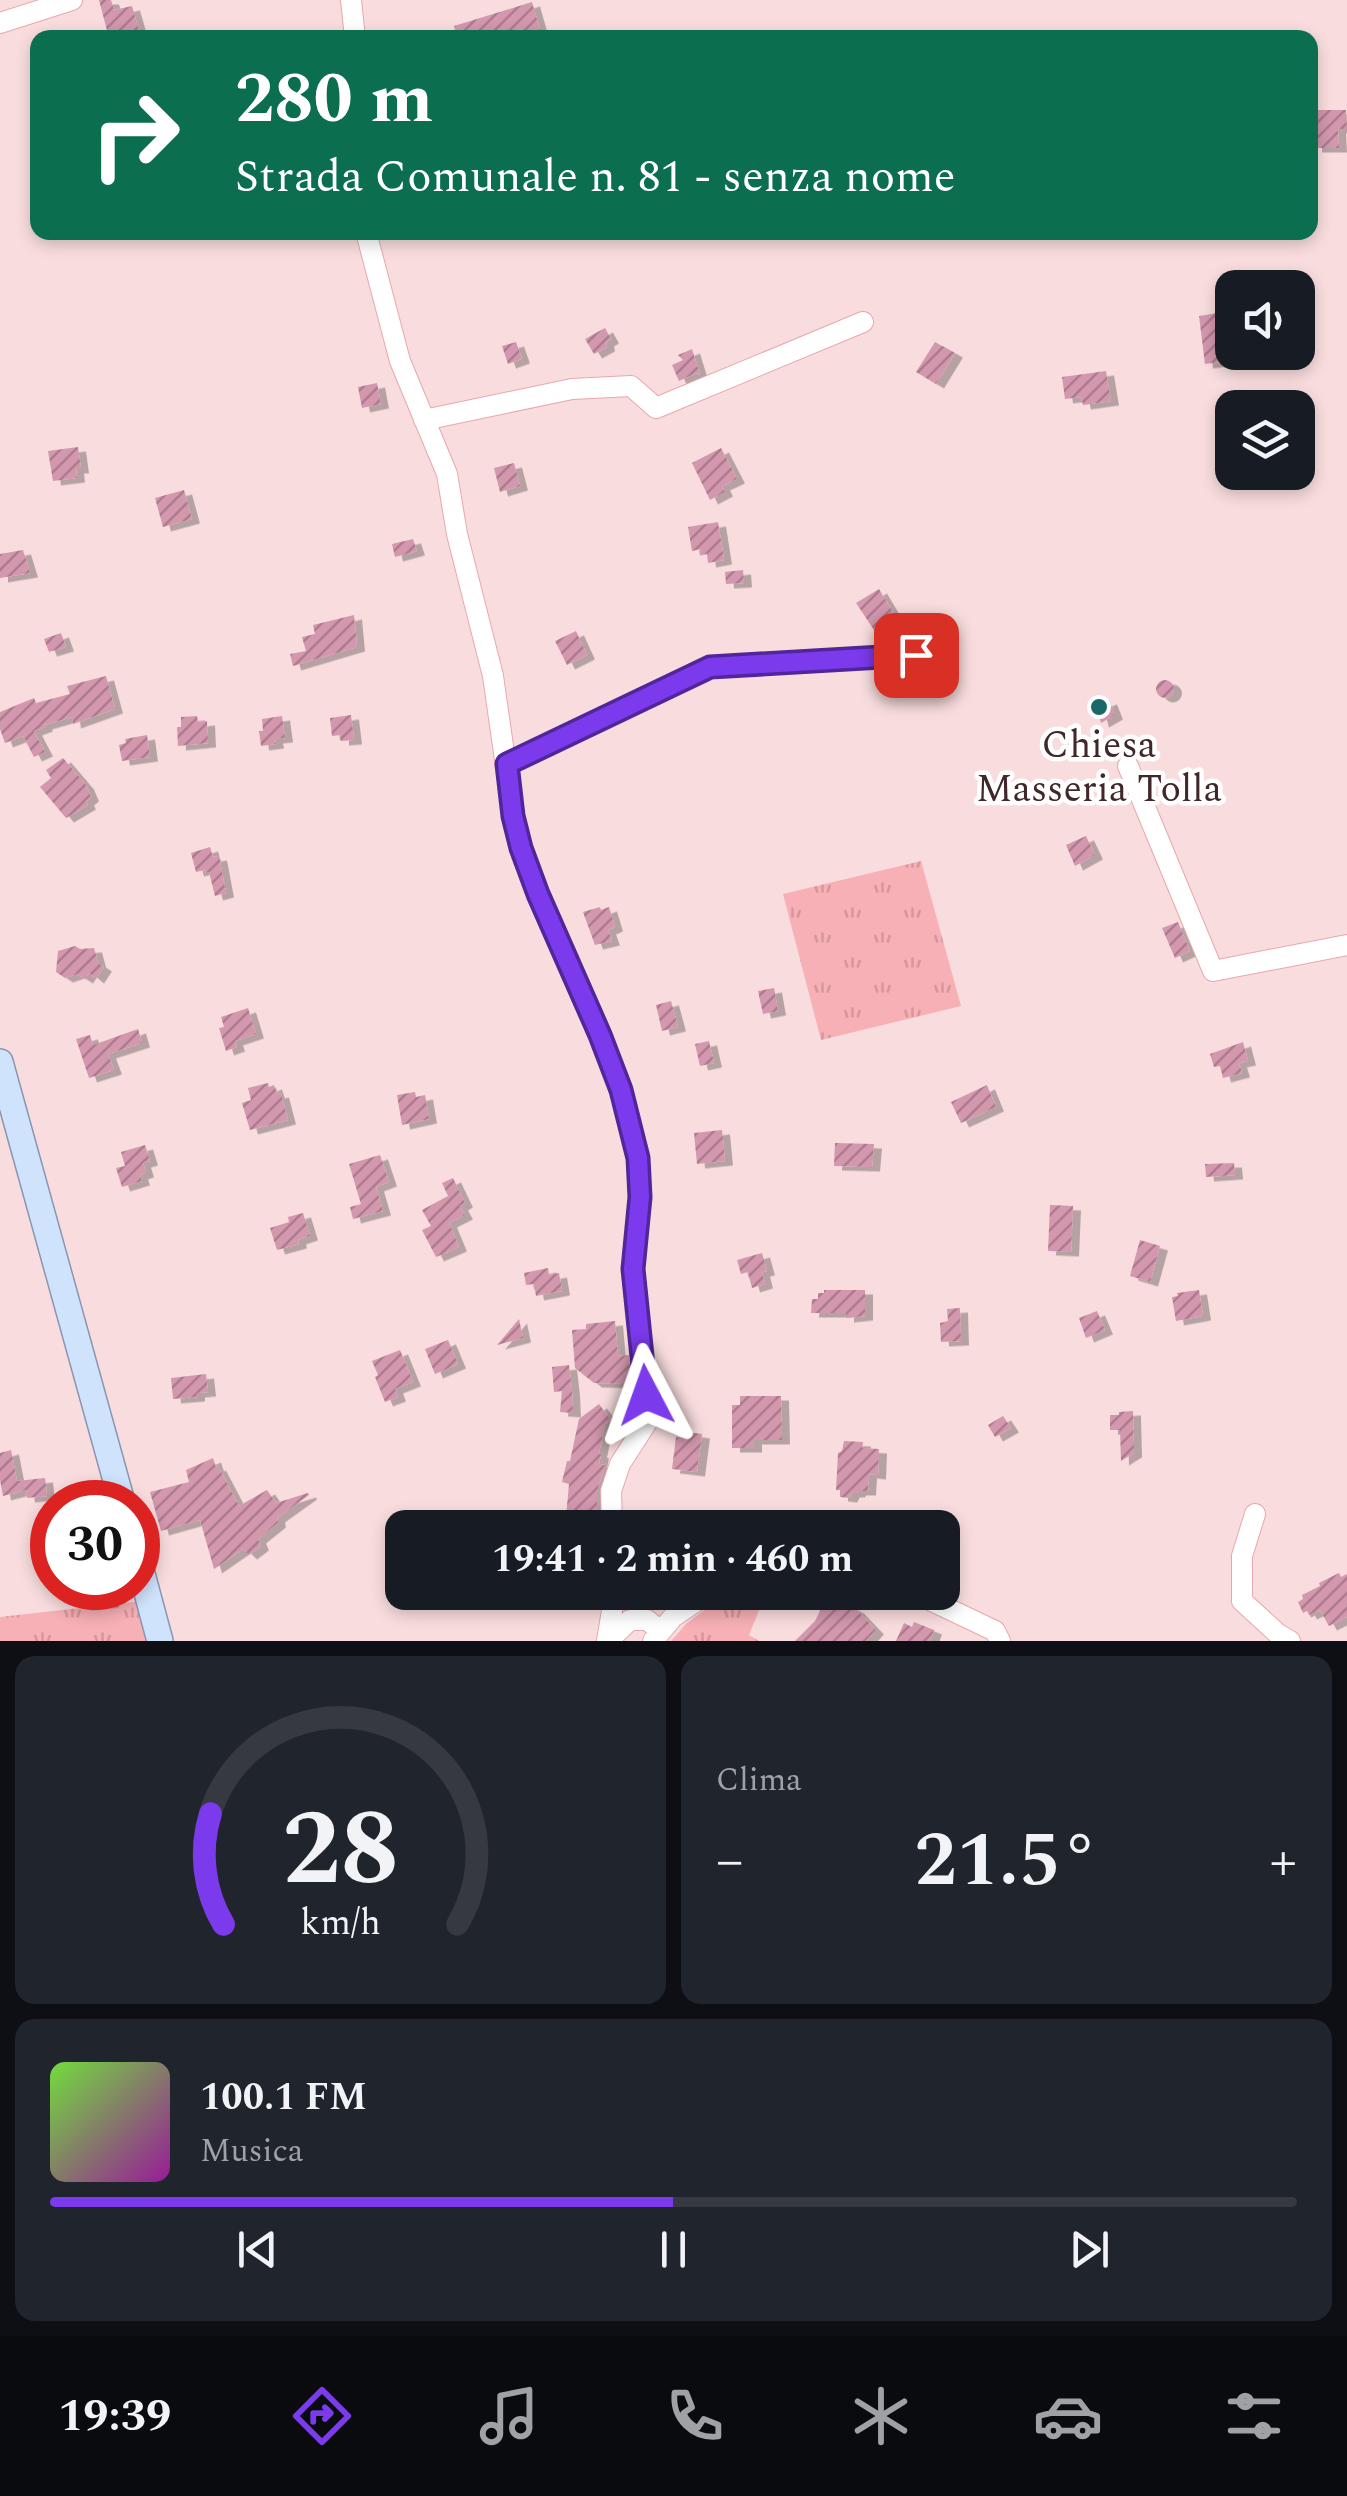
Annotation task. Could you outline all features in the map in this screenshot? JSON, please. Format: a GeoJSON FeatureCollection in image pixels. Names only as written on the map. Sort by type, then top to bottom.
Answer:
{"type":"FeatureCollection","features":[{"type":"Feature","properties":{"kind":"main road"},"geometry":{"type":"LineString","coordinates":[[0,1062],[116,1480]]}},
{"type":"Feature","properties":{"kind":"main road"},"geometry":{"type":"LineString","coordinates":[[152,1610],[160,1641]]}},
{"type":"Feature","properties":{"kind":"street"},"geometry":{"type":"LineString","coordinates":[[0,24],[72,0]]}},
{"type":"Feature","properties":{"kind":"street"},"geometry":{"type":"LineString","coordinates":[[351,0],[354,30]]}},
{"type":"Feature","properties":{"kind":"street"},"geometry":{"type":"LineString","coordinates":[[368,240],[400,361],[447,474],[464,566],[492,676],[521,848],[621,1090],[638,1158],[640,1197],[633,1269],[647,1422],[620,1464],[611,1491],[612,1510]]}},
{"type":"Feature","properties":{"kind":"street"},"geometry":{"type":"LineString","coordinates":[[424,420],[572,389],[631,386],[656,408],[863,322]]}},
{"type":"Feature","properties":{"kind":"street"},"geometry":{"type":"LineString","coordinates":[[507,764],[710,667],[916,655]]}},
{"type":"Feature","properties":{"kind":"street"},"geometry":{"type":"LineString","coordinates":[[1128,766],[1213,971],[1347,945]]}},
{"type":"Feature","properties":{"kind":"street"},"geometry":{"type":"LineString","coordinates":[[1255,1514],[1242,1556],[1242,1601],[1290,1641]]}},
{"type":"Feature","properties":{"kind":"street"},"geometry":{"type":"LineString","coordinates":[[608,1641],[612,1610]]}},
{"type":"Feature","properties":{"kind":"street"},"geometry":{"type":"LineString","coordinates":[[608,1641],[630,1620],[647,1620],[657,1636],[682,1610]]}},
{"type":"Feature","properties":{"kind":"street"},"geometry":{"type":"LineString","coordinates":[[950,1610],[995,1632],[1000,1641]]}},
{"type":"Feature","properties":{"kind":"green space"},"geometry":{"type":"Polygon","coordinates":[[[921,861],[961,1006],[821,1040],[783,894],[921,861]]]}},
{"type":"Feature","properties":{"kind":"green space"},"geometry":{"type":"Polygon","coordinates":[[[62,1610],[145,1610],[154,1641],[0,1641],[0,1617],[62,1610]]]}},
{"type":"Feature","properties":{"kind":"green space"},"geometry":{"type":"Polygon","coordinates":[[[705,1610],[759,1610],[749,1635],[759,1641],[671,1641],[705,1610]]]}},
{"type":"Feature","properties":{"kind":"building"},"geometry":{"type":"Polygon","coordinates":[[[99,0],[111,0],[114,10],[132,6],[139,30],[107,30],[99,0]]]}},
{"type":"Feature","properties":{"kind":"building"},"geometry":{"type":"Polygon","coordinates":[[[532,2],[540,30],[455,30],[454,26],[532,2]]]}},
{"type":"Feature","properties":{"kind":"building"},"geometry":{"type":"Polygon","coordinates":[[[1318,110],[1346,110],[1347,129],[1338,129],[1339,148],[1318,148],[1318,110]]]}},
{"type":"Feature","properties":{"kind":"building"},"geometry":{"type":"Polygon","coordinates":[[[1215,313],[1215,363],[1205,364],[1199,316],[1215,313]]]}},
{"type":"Feature","properties":{"kind":"building"},"geometry":{"type":"Polygon","coordinates":[[[605,328],[611,339],[606,342],[607,347],[594,354],[585,339],[605,328]]]}},
{"type":"Feature","properties":{"kind":"building"},"geometry":{"type":"Polygon","coordinates":[[[516,342],[522,359],[508,364],[502,346],[516,342]]]}},
{"type":"Feature","properties":{"kind":"building"},"geometry":{"type":"Polygon","coordinates":[[[935,342],[955,353],[936,384],[916,372],[935,342]]]}},
{"type":"Feature","properties":{"kind":"building"},"geometry":{"type":"Polygon","coordinates":[[[692,349],[700,375],[696,373],[679,381],[672,365],[683,360],[678,355],[692,349]]]}},
{"type":"Feature","properties":{"kind":"building"},"geometry":{"type":"Polygon","coordinates":[[[1106,371],[1111,401],[1083,405],[1081,397],[1065,399],[1062,377],[1106,371]]]}},
{"type":"Feature","properties":{"kind":"building"},"geometry":{"type":"Polygon","coordinates":[[[377,383],[381,404],[362,408],[358,387],[377,383]]]}},
{"type":"Feature","properties":{"kind":"building"},"geometry":{"type":"Polygon","coordinates":[[[78,447],[81,469],[76,469],[77,478],[53,481],[48,451],[78,447]]]}},
{"type":"Feature","properties":{"kind":"building"},"geometry":{"type":"Polygon","coordinates":[[[721,448],[737,479],[722,486],[725,492],[710,500],[692,463],[721,448]]]}},
{"type":"Feature","properties":{"kind":"building"},"geometry":{"type":"Polygon","coordinates":[[[514,463],[520,486],[500,492],[494,468],[514,463]]]}},
{"type":"Feature","properties":{"kind":"building"},"geometry":{"type":"Polygon","coordinates":[[[184,490],[192,519],[163,527],[155,498],[184,490]]]}},
{"type":"Feature","properties":{"kind":"building"},"geometry":{"type":"Polygon","coordinates":[[[718,522],[724,560],[708,563],[707,554],[700,555],[701,549],[692,551],[688,527],[718,522]]]}},
{"type":"Feature","properties":{"kind":"building"},"geometry":{"type":"Polygon","coordinates":[[[413,539],[417,551],[395,557],[392,544],[413,539]]]}},
{"type":"Feature","properties":{"kind":"building"},"geometry":{"type":"Polygon","coordinates":[[[23,550],[30,573],[0,578],[0,554],[23,550]]]}},
{"type":"Feature","properties":{"kind":"building"},"geometry":{"type":"Polygon","coordinates":[[[743,570],[744,583],[726,584],[725,572],[743,570]]]}},
{"type":"Feature","properties":{"kind":"building"},"geometry":{"type":"Polygon","coordinates":[[[879,589],[901,626],[878,636],[856,603],[879,589]]]}},
{"type":"Feature","properties":{"kind":"building"},"geometry":{"type":"Polygon","coordinates":[[[354,615],[357,647],[293,666],[290,654],[306,651],[302,637],[315,634],[313,625],[354,615]]]}},
{"type":"Feature","properties":{"kind":"building"},"geometry":{"type":"Polygon","coordinates":[[[576,631],[587,655],[567,665],[555,641],[576,631]]]}},
{"type":"Feature","properties":{"kind":"building"},"geometry":{"type":"Polygon","coordinates":[[[61,633],[66,647],[49,652],[44,639],[61,633]]]}},
{"type":"Feature","properties":{"kind":"building"},"geometry":{"type":"Polygon","coordinates":[[[106,676],[115,709],[73,724],[72,717],[44,725],[34,731],[45,752],[34,757],[23,736],[5,743],[0,712],[34,698],[36,703],[70,694],[67,686],[106,676]]]}},
{"type":"Feature","properties":{"kind":"building"},"geometry":{"type":"Polygon","coordinates":[[[1165,680],[1174,689],[1165,698],[1156,689],[1165,680]]]}},
{"type":"Feature","properties":{"kind":"building"},"geometry":{"type":"Polygon","coordinates":[[[1109,700],[1115,715],[1101,723],[1096,705],[1109,700]]]}},
{"type":"Feature","properties":{"kind":"building"},"geometry":{"type":"Polygon","coordinates":[[[351,715],[354,740],[341,741],[341,735],[332,736],[330,718],[351,715]]]}},
{"type":"Feature","properties":{"kind":"building"},"geometry":{"type":"Polygon","coordinates":[[[197,716],[198,722],[207,721],[208,743],[178,746],[181,717],[197,716]]]}},
{"type":"Feature","properties":{"kind":"building"},"geometry":{"type":"Polygon","coordinates":[[[282,716],[285,738],[261,746],[262,719],[282,716]]]}},
{"type":"Feature","properties":{"kind":"building"},"geometry":{"type":"Polygon","coordinates":[[[147,735],[150,757],[122,761],[119,745],[126,743],[125,739],[147,735]]]}},
{"type":"Feature","properties":{"kind":"building"},"geometry":{"type":"Polygon","coordinates":[[[63,758],[91,797],[86,801],[88,805],[66,818],[40,787],[51,778],[46,770],[63,758]]]}},
{"type":"Feature","properties":{"kind":"building"},"geometry":{"type":"Polygon","coordinates":[[[1086,836],[1095,855],[1075,866],[1066,845],[1086,836]]]}},
{"type":"Feature","properties":{"kind":"building"},"geometry":{"type":"Polygon","coordinates":[[[210,847],[213,857],[219,856],[226,893],[215,896],[209,872],[196,872],[191,853],[210,847]]]}},
{"type":"Feature","properties":{"kind":"building"},"geometry":{"type":"Polygon","coordinates":[[[609,907],[615,927],[608,930],[612,941],[595,945],[583,912],[609,907]]]}},
{"type":"Feature","properties":{"kind":"building"},"geometry":{"type":"Polygon","coordinates":[[[1178,922],[1190,951],[1175,958],[1162,928],[1178,922]]]}},
{"type":"Feature","properties":{"kind":"building"},"geometry":{"type":"Polygon","coordinates":[[[75,946],[94,948],[98,963],[104,967],[96,979],[89,973],[85,979],[77,974],[65,978],[56,972],[58,951],[75,946]]]}},
{"type":"Feature","properties":{"kind":"building"},"geometry":{"type":"Polygon","coordinates":[[[774,988],[778,1011],[763,1014],[758,991],[774,988]]]}},
{"type":"Feature","properties":{"kind":"building"},"geometry":{"type":"Polygon","coordinates":[[[671,1001],[678,1027],[662,1031],[656,1005],[671,1001]]]}},
{"type":"Feature","properties":{"kind":"building"},"geometry":{"type":"Polygon","coordinates":[[[248,1008],[256,1034],[235,1041],[237,1047],[226,1051],[219,1028],[224,1027],[221,1017],[248,1008]]]}},
{"type":"Feature","properties":{"kind":"building"},"geometry":{"type":"Polygon","coordinates":[[[138,1029],[142,1043],[108,1054],[114,1070],[89,1078],[76,1039],[90,1035],[93,1045],[138,1029]]]}},
{"type":"Feature","properties":{"kind":"building"},"geometry":{"type":"Polygon","coordinates":[[[709,1041],[714,1063],[700,1066],[695,1044],[709,1041]]]}},
{"type":"Feature","properties":{"kind":"building"},"geometry":{"type":"Polygon","coordinates":[[[1243,1042],[1248,1061],[1239,1063],[1242,1073],[1223,1078],[1220,1066],[1214,1067],[1210,1054],[1243,1042]]]}},
{"type":"Feature","properties":{"kind":"building"},"geometry":{"type":"Polygon","coordinates":[[[268,1083],[269,1087],[274,1085],[277,1094],[281,1093],[288,1120],[250,1130],[242,1103],[251,1100],[248,1088],[268,1083]]]}},
{"type":"Feature","properties":{"kind":"building"},"geometry":{"type":"Polygon","coordinates":[[[987,1085],[996,1107],[961,1123],[951,1102],[987,1085]]]}},
{"type":"Feature","properties":{"kind":"building"},"geometry":{"type":"Polygon","coordinates":[[[415,1092],[416,1097],[425,1095],[429,1119],[402,1125],[397,1095],[415,1092]]]}},
{"type":"Feature","properties":{"kind":"building"},"geometry":{"type":"Polygon","coordinates":[[[722,1130],[725,1161],[697,1164],[694,1133],[722,1130]]]}},
{"type":"Feature","properties":{"kind":"building"},"geometry":{"type":"Polygon","coordinates":[[[835,1143],[874,1144],[872,1167],[834,1166],[835,1143]]]}},
{"type":"Feature","properties":{"kind":"building"},"geometry":{"type":"Polygon","coordinates":[[[145,1145],[150,1161],[143,1163],[146,1173],[140,1175],[142,1181],[122,1187],[116,1168],[125,1166],[121,1152],[145,1145]]]}},
{"type":"Feature","properties":{"kind":"building"},"geometry":{"type":"Polygon","coordinates":[[[380,1155],[389,1182],[376,1187],[383,1211],[353,1219],[350,1207],[361,1204],[349,1164],[380,1155]]]}},
{"type":"Feature","properties":{"kind":"building"},"geometry":{"type":"Polygon","coordinates":[[[1234,1163],[1235,1175],[1206,1177],[1205,1164],[1234,1163]]]}},
{"type":"Feature","properties":{"kind":"building"},"geometry":{"type":"Polygon","coordinates":[[[453,1178],[465,1203],[460,1206],[465,1215],[449,1223],[459,1247],[436,1257],[422,1230],[431,1226],[422,1210],[448,1196],[442,1183],[453,1178]]]}},
{"type":"Feature","properties":{"kind":"building"},"geometry":{"type":"Polygon","coordinates":[[[1050,1205],[1073,1206],[1071,1252],[1048,1251],[1050,1205]]]}},
{"type":"Feature","properties":{"kind":"building"},"geometry":{"type":"Polygon","coordinates":[[[303,1213],[310,1236],[298,1240],[299,1244],[277,1250],[270,1228],[303,1213]]]}},
{"type":"Feature","properties":{"kind":"building"},"geometry":{"type":"Polygon","coordinates":[[[1140,1240],[1160,1246],[1150,1282],[1130,1276],[1140,1240]]]}},
{"type":"Feature","properties":{"kind":"building"},"geometry":{"type":"Polygon","coordinates":[[[762,1253],[767,1271],[762,1272],[765,1284],[752,1288],[748,1272],[741,1274],[737,1260],[762,1253]]]}},
{"type":"Feature","properties":{"kind":"building"},"geometry":{"type":"Polygon","coordinates":[[[548,1268],[549,1275],[559,1273],[562,1291],[536,1296],[534,1284],[526,1285],[524,1273],[548,1268]]]}},
{"type":"Feature","properties":{"kind":"building"},"geometry":{"type":"Polygon","coordinates":[[[865,1290],[865,1316],[846,1318],[846,1313],[811,1313],[812,1299],[818,1299],[818,1293],[865,1290]]]}},
{"type":"Feature","properties":{"kind":"building"},"geometry":{"type":"Polygon","coordinates":[[[1199,1290],[1203,1316],[1176,1321],[1172,1297],[1199,1290]]]}},
{"type":"Feature","properties":{"kind":"building"},"geometry":{"type":"Polygon","coordinates":[[[960,1308],[961,1341],[941,1342],[940,1323],[948,1321],[947,1309],[960,1308]]]}},
{"type":"Feature","properties":{"kind":"building"},"geometry":{"type":"Polygon","coordinates":[[[1097,1311],[1105,1330],[1086,1338],[1079,1318],[1097,1311]]]}},
{"type":"Feature","properties":{"kind":"building"},"geometry":{"type":"Polygon","coordinates":[[[519,1319],[523,1338],[497,1345],[519,1319]]]}},
{"type":"Feature","properties":{"kind":"building"},"geometry":{"type":"Polygon","coordinates":[[[615,1321],[618,1356],[629,1355],[631,1384],[594,1383],[575,1368],[572,1330],[586,1329],[586,1324],[615,1321]]]}},
{"type":"Feature","properties":{"kind":"building"},"geometry":{"type":"Polygon","coordinates":[[[448,1340],[458,1364],[435,1374],[425,1349],[448,1340]]]}},
{"type":"Feature","properties":{"kind":"building"},"geometry":{"type":"Polygon","coordinates":[[[400,1350],[413,1382],[395,1389],[398,1397],[385,1402],[372,1361],[400,1350]]]}},
{"type":"Feature","properties":{"kind":"building"},"geometry":{"type":"Polygon","coordinates":[[[569,1365],[573,1413],[560,1412],[562,1391],[554,1392],[552,1367],[569,1365]]]}},
{"type":"Feature","properties":{"kind":"building"},"geometry":{"type":"Polygon","coordinates":[[[206,1374],[208,1392],[173,1399],[171,1378],[206,1374]]]}},
{"type":"Feature","properties":{"kind":"building"},"geometry":{"type":"Polygon","coordinates":[[[740,1396],[781,1396],[782,1440],[754,1440],[754,1448],[732,1448],[732,1405],[740,1405],[740,1396]]]}},
{"type":"Feature","properties":{"kind":"building"},"geometry":{"type":"Polygon","coordinates":[[[599,1404],[611,1420],[605,1424],[599,1453],[599,1464],[605,1465],[597,1491],[597,1510],[567,1510],[569,1484],[562,1482],[579,1419],[599,1404]]]}},
{"type":"Feature","properties":{"kind":"building"},"geometry":{"type":"Polygon","coordinates":[[[1133,1411],[1134,1453],[1121,1461],[1120,1430],[1110,1430],[1110,1415],[1133,1411]]]}},
{"type":"Feature","properties":{"kind":"building"},"geometry":{"type":"Polygon","coordinates":[[[1003,1416],[1011,1428],[995,1437],[988,1425],[1003,1416]]]}},
{"type":"Feature","properties":{"kind":"building"},"geometry":{"type":"Polygon","coordinates":[[[688,1432],[702,1434],[697,1472],[672,1469],[676,1437],[685,1438],[688,1432]]]}},
{"type":"Feature","properties":{"kind":"building"},"geometry":{"type":"Polygon","coordinates":[[[844,1441],[863,1442],[862,1448],[879,1449],[878,1475],[869,1474],[868,1491],[852,1493],[849,1498],[840,1497],[840,1490],[836,1490],[838,1453],[844,1441]]]}},
{"type":"Feature","properties":{"kind":"building"},"geometry":{"type":"Polygon","coordinates":[[[11,1450],[17,1481],[45,1478],[30,1480],[30,1498],[26,1490],[3,1496],[0,1453],[11,1450]]]}},
{"type":"Feature","properties":{"kind":"building"},"geometry":{"type":"Polygon","coordinates":[[[213,1458],[239,1506],[267,1490],[276,1503],[309,1495],[277,1518],[278,1523],[258,1539],[261,1546],[249,1555],[243,1549],[214,1569],[200,1520],[161,1531],[160,1489],[189,1482],[186,1470],[213,1458]]]}},
{"type":"Feature","properties":{"kind":"building"},"geometry":{"type":"Polygon","coordinates":[[[1339,1573],[1341,1577],[1347,1574],[1347,1617],[1329,1626],[1320,1610],[1309,1615],[1307,1611],[1303,1613],[1298,1602],[1302,1595],[1339,1573]]]}},
{"type":"Feature","properties":{"kind":"building"},"geometry":{"type":"Polygon","coordinates":[[[820,1610],[857,1610],[876,1630],[866,1641],[795,1641],[820,1610]]]}},
{"type":"Feature","properties":{"kind":"building"},"geometry":{"type":"Polygon","coordinates":[[[914,1622],[934,1630],[930,1641],[896,1641],[904,1623],[912,1627],[914,1622]]]}},
{"type":"Feature","properties":{"kind":"place","name":"Chiesa Masseria Tolla"},"geometry":{"type":"Point","coordinates":[1099,707]}},
{"type":"Feature","properties":{"kind":"route"},"geometry":{"type":"LineString","coordinates":[[646,1395],[633,1269],[640,1197],[638,1158],[621,1090],[521,848],[507,764],[710,667],[916,655]]}}]}
